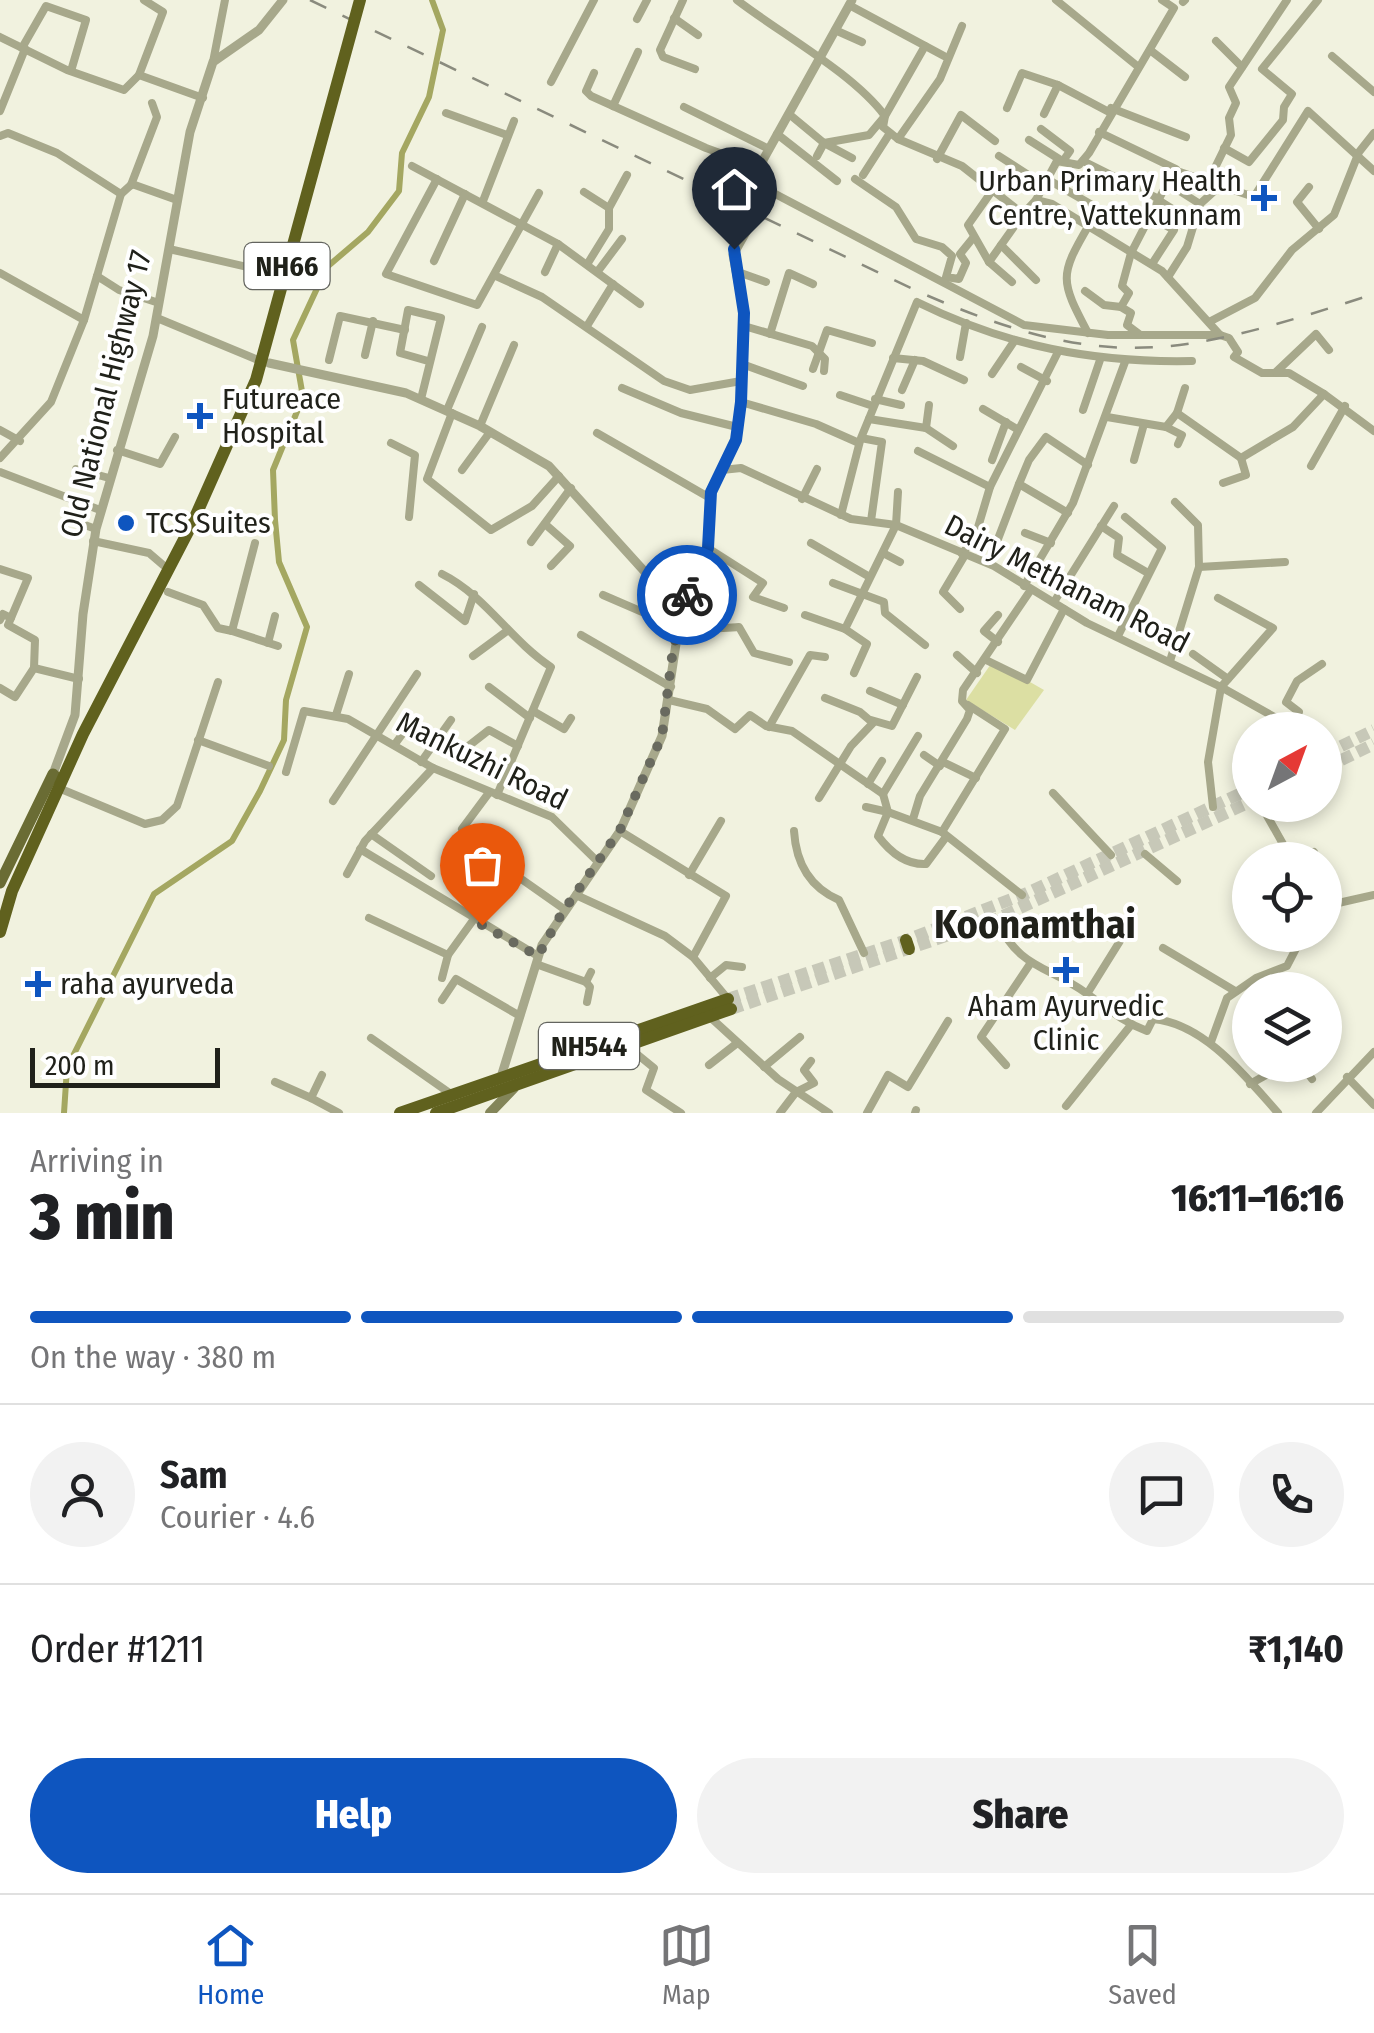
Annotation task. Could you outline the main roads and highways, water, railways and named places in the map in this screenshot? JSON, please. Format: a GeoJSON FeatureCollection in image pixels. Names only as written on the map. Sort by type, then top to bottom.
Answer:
{"type":"FeatureCollection","features":[{"type":"Feature","properties":{"kind":"highway","name":"NH66"},"geometry":{"type":"LineString","coordinates":[[0,908],[59,781],[192,524],[256,380],[360,0]]}},
{"type":"Feature","properties":{"kind":"highway","name":"NH66"},"geometry":{"type":"LineString","coordinates":[[0,932],[59,781]]}},
{"type":"Feature","properties":{"kind":"highway","name":"NH544"},"geometry":{"type":"LineString","coordinates":[[400,1113],[730,1004],[710,1017],[436,1113]]}},
{"type":"Feature","properties":{"kind":"main road","name":"Old National Highway 17"},"geometry":{"type":"LineString","coordinates":[[0,884],[59,781]]}},
{"type":"Feature","properties":{"kind":"main road"},"geometry":{"type":"LineString","coordinates":[[490,1113],[528,1080]]}},
{"type":"Feature","properties":{"kind":"main road"},"geometry":{"type":"LineString","coordinates":[[464,1104],[474,1104],[481,1113]]}},
{"type":"Feature","properties":{"kind":"waterway"},"geometry":{"type":"LineString","coordinates":[[64,1113],[67,1068],[154,894],[232,841],[284,740],[286,700],[307,627],[279,562],[275,520],[273,470],[303,397],[293,340],[327,267],[368,232],[399,191],[402,153],[429,97],[443,30],[432,0]]}},
{"type":"Feature","properties":{"kind":"tunnel"},"geometry":{"type":"LineString","coordinates":[[755,216],[761,195]]}},
{"type":"Feature","properties":{"kind":"tunnel"},"geometry":{"type":"LineString","coordinates":[[1342,746],[1374,730]]}},
{"type":"Feature","properties":{"kind":"tunnel"},"geometry":{"type":"LineString","coordinates":[[1342,760],[1374,744]]}},
{"type":"Feature","properties":{"kind":"tunnel"},"geometry":{"type":"LineString","coordinates":[[728,999],[904,941],[1027,893],[1232,797]]}},
{"type":"Feature","properties":{"kind":"tunnel"},"geometry":{"type":"LineString","coordinates":[[731,1009],[996,919],[1232,810]]}},
{"type":"Feature","properties":{"kind":"railway"},"geometry":{"type":"LineString","coordinates":[[310,0],[917,291],[1042,336],[1095,346],[1145,348],[1195,343],[1248,332],[1374,294]]}},
{"type":"Feature","properties":{"kind":"place","name":"Urban Primary Health Centre, Vattekunnam"},"geometry":{"type":"Point","coordinates":[1264,198]}},
{"type":"Feature","properties":{"kind":"place","name":"Futureace Hospital"},"geometry":{"type":"Point","coordinates":[200,416]}},
{"type":"Feature","properties":{"kind":"place","name":"TCS Suites"},"geometry":{"type":"Point","coordinates":[126,523]}},
{"type":"Feature","properties":{"kind":"place","name":"Aham Ayurvedic Clinic"},"geometry":{"type":"Point","coordinates":[1066,970]}},
{"type":"Feature","properties":{"kind":"place","name":"raha ayurveda"},"geometry":{"type":"Point","coordinates":[38,984]}},
{"type":"Feature","properties":{"kind":"district","name":"Koonamthai"},"geometry":{"type":"Point","coordinates":[1035,925]}}]}
